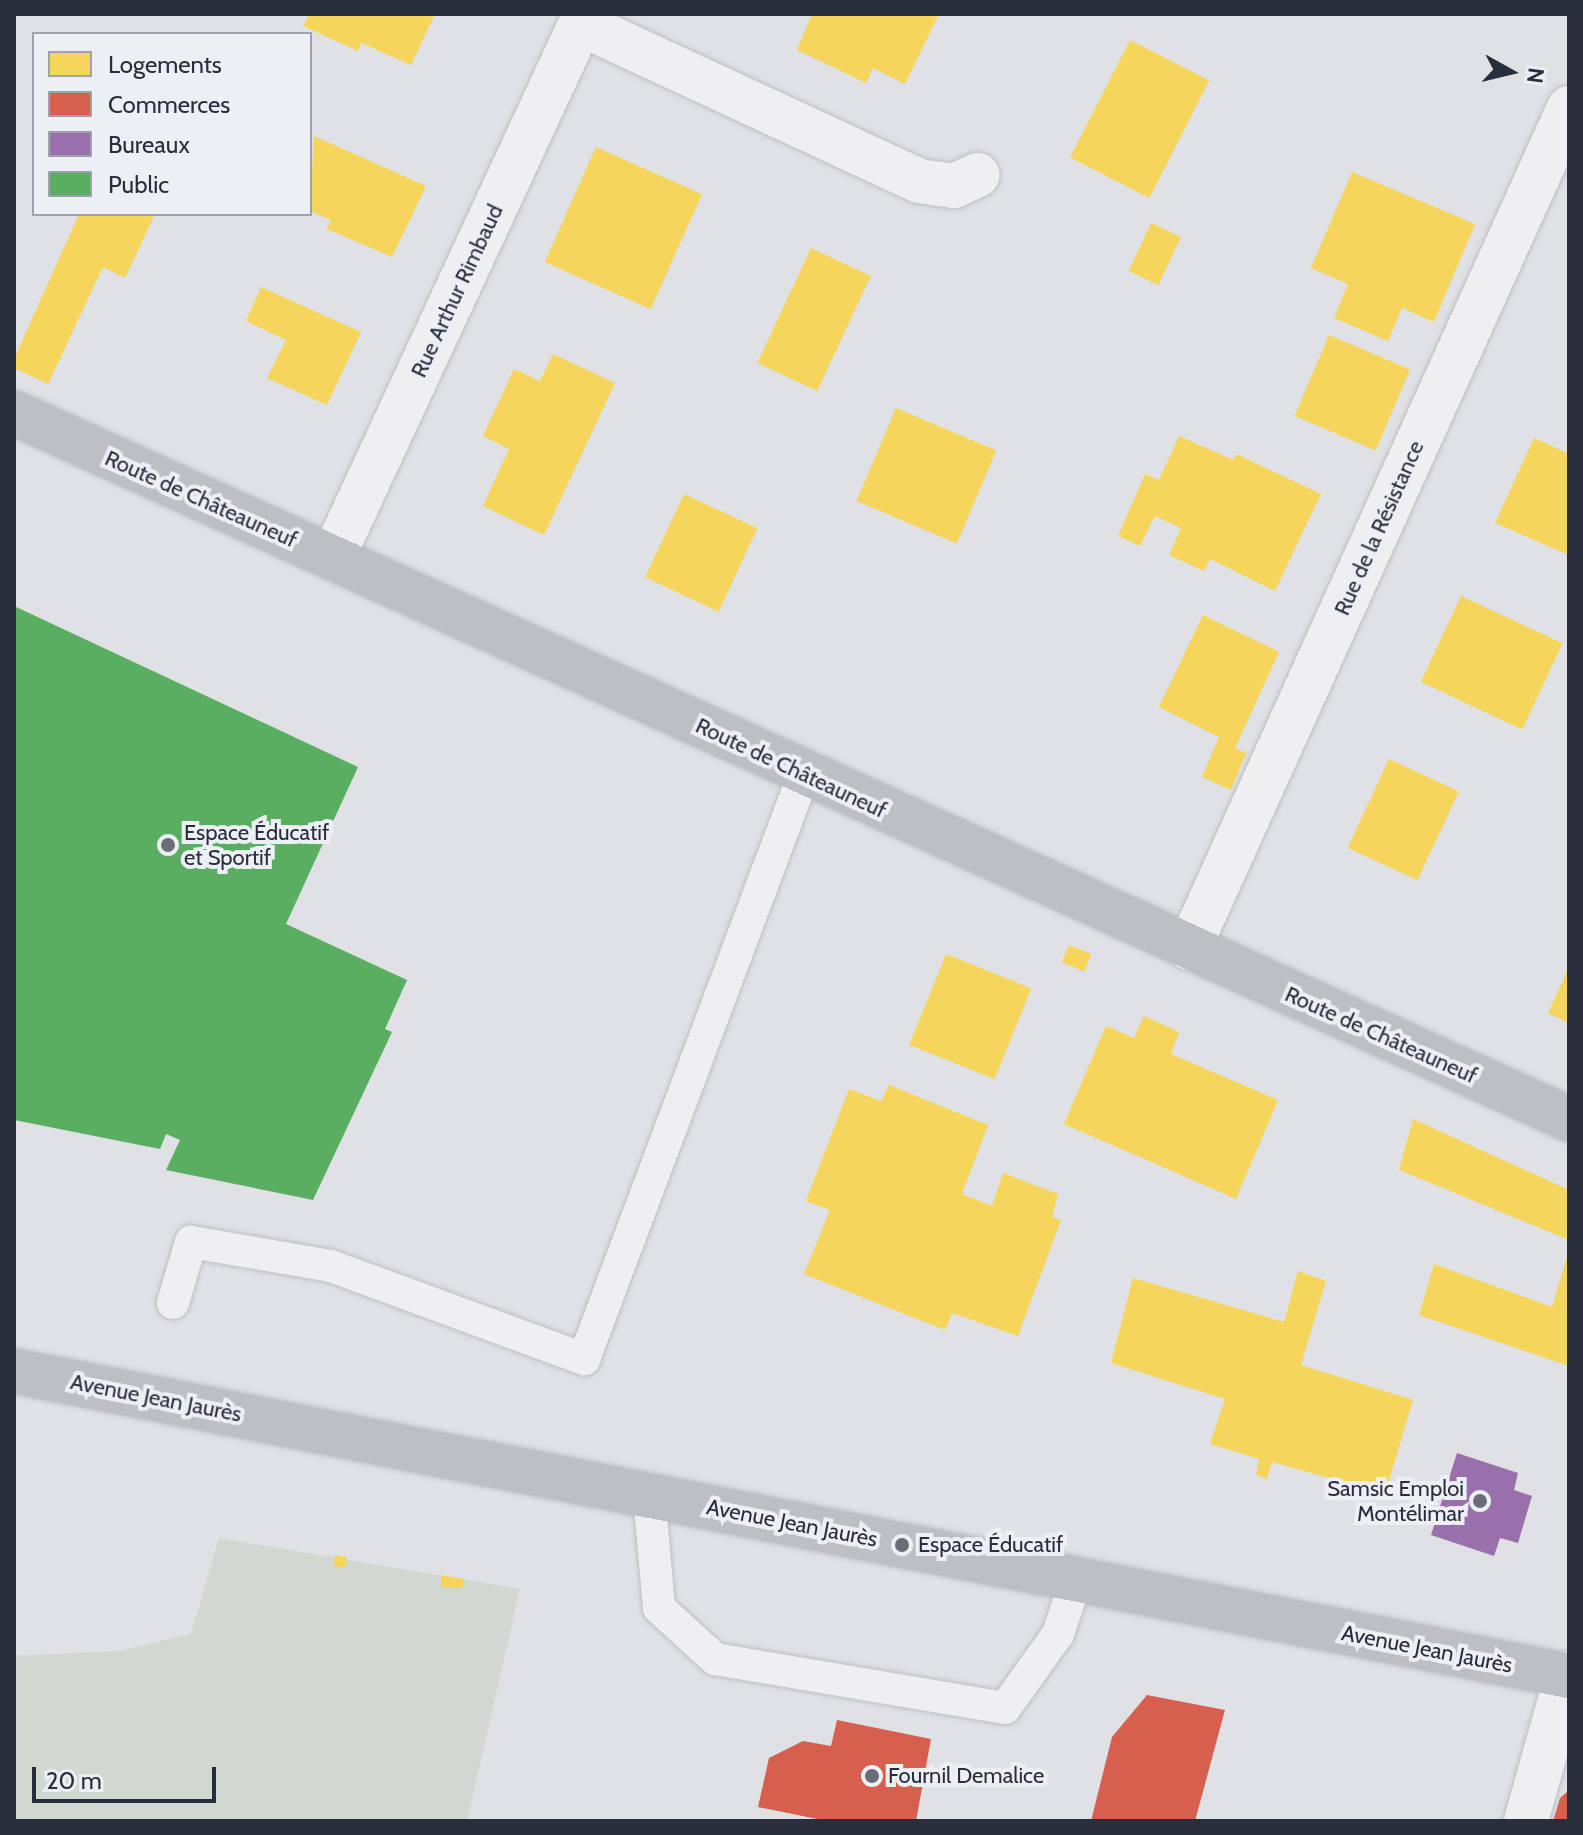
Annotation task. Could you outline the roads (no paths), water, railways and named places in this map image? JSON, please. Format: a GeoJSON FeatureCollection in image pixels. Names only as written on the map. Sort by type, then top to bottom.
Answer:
{"type":"FeatureCollection","features":[{"type":"Feature","properties":{"kind":"main road","name":"Route de Châteauneuf"},"geometry":{"type":"LineString","coordinates":[[14,413],[1569,1119]]}},
{"type":"Feature","properties":{"kind":"main road","name":"Avenue Jean Jaurès"},"geometry":{"type":"LineString","coordinates":[[14,1371],[1568,1676]]}},
{"type":"Feature","properties":{"kind":"street","name":"Rue Arthur Rimbaud"},"geometry":{"type":"LineString","coordinates":[[333,557],[583,19],[919,181],[954,186],[978,175]]}},
{"type":"Feature","properties":{"kind":"street","name":"Rue de la Résistance"},"geometry":{"type":"LineString","coordinates":[[1189,948],[1569,108]]}},
{"type":"Feature","properties":{"kind":"street"},"geometry":{"type":"LineString","coordinates":[[1526,1821],[1568,1676]]}},
{"type":"Feature","properties":{"kind":"lane"},"geometry":{"type":"LineString","coordinates":[[173,1303],[191,1242],[331,1266],[584,1359],[804,774]]}},
{"type":"Feature","properties":{"kind":"lane"},"geometry":{"type":"LineString","coordinates":[[649,1495],[659,1608],[715,1659],[1005,1708],[1058,1634],[1076,1580]]}},
{"type":"Feature","properties":{"kind":"place","name":"Espace Éducatif et Sportif"},"geometry":{"type":"Point","coordinates":[168,845]}},
{"type":"Feature","properties":{"kind":"place","name":"Samsic Emploi Montélimar"},"geometry":{"type":"Point","coordinates":[1480,1501]}},
{"type":"Feature","properties":{"kind":"place","name":"Espace Éducatif"},"geometry":{"type":"Point","coordinates":[902,1545]}},
{"type":"Feature","properties":{"kind":"place","name":"Fournil Demalice"},"geometry":{"type":"Point","coordinates":[872,1776]}}]}
